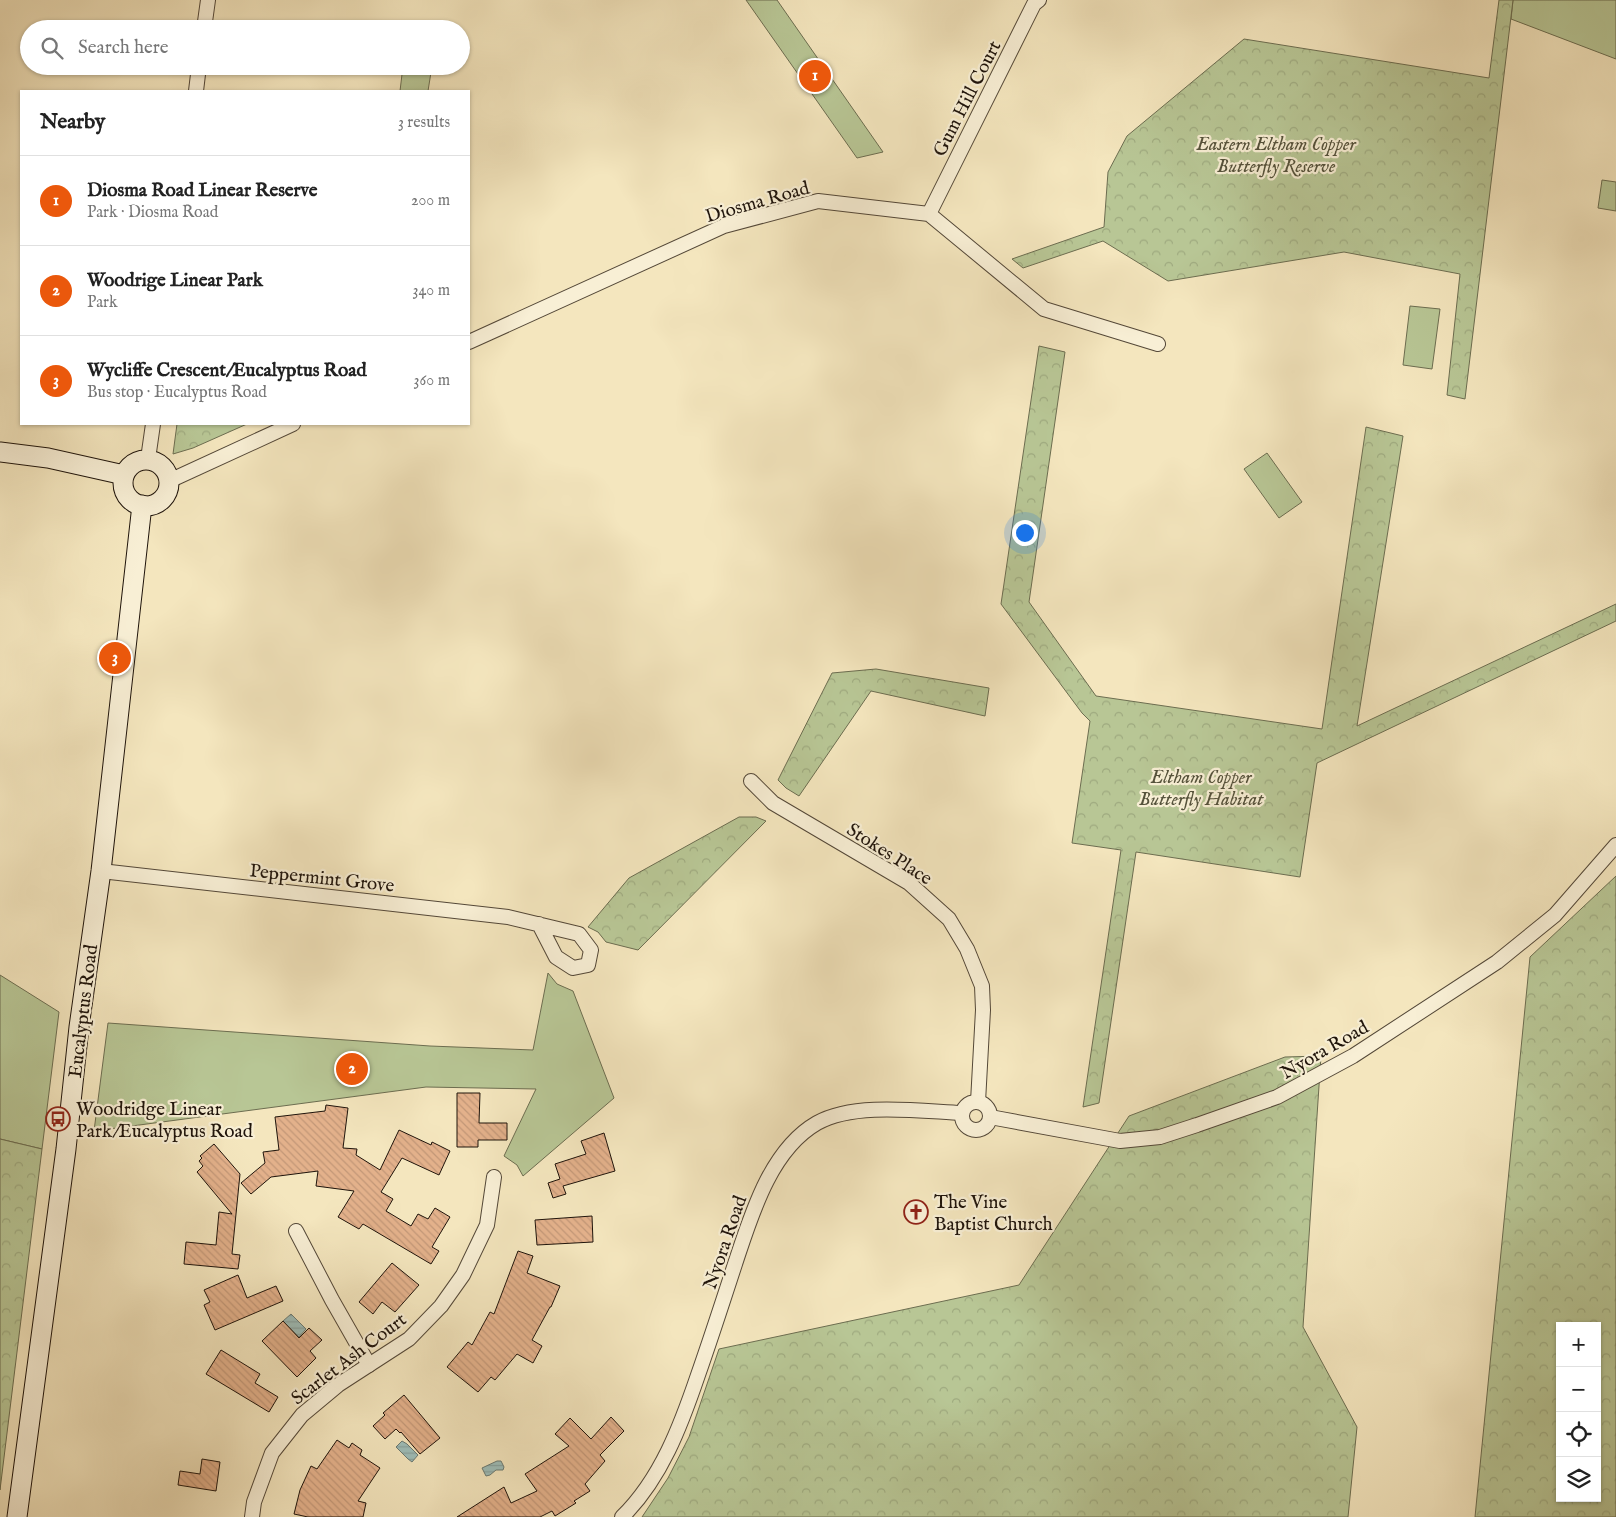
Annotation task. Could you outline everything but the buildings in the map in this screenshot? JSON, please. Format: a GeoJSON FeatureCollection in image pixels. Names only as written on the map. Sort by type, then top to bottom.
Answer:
{"type":"FeatureCollection","features":[{"type":"Feature","properties":{"kind":"street"},"geometry":{"type":"LineString","coordinates":[[205,20],[208,0]]}},
{"type":"Feature","properties":{"kind":"street","name":"Gum Hill Court"},"geometry":{"type":"LineString","coordinates":[[929,214],[1034,1]]}},
{"type":"Feature","properties":{"kind":"street"},"geometry":{"type":"LineString","coordinates":[[196,90],[198,75]]}},
{"type":"Feature","properties":{"kind":"street","name":"Diosma Road"},"geometry":{"type":"LineString","coordinates":[[470,342],[724,226],[818,201],[929,214]]}},
{"type":"Feature","properties":{"kind":"street"},"geometry":{"type":"LineString","coordinates":[[929,214],[1044,309],[1158,344]]}},
{"type":"Feature","properties":{"kind":"street"},"geometry":{"type":"LineString","coordinates":[[148,460],[153,425]]}},
{"type":"Feature","properties":{"kind":"street"},"geometry":{"type":"LineString","coordinates":[[169,481],[291,425]]}},
{"type":"Feature","properties":{"kind":"street"},"geometry":{"type":"LineString","coordinates":[[0,452],[48,458],[124,475]]}},
{"type":"Feature","properties":{"kind":"street"},"geometry":{"type":"LineString","coordinates":[[148,460],[155,461],[165,469],[169,481],[166,494],[156,504],[142,505],[134,502],[124,490],[124,475],[134,463],[148,460]]}},
{"type":"Feature","properties":{"kind":"street","name":"Eucalyptus Road"},"geometry":{"type":"LineString","coordinates":[[17,1517],[66,1149],[80,1018],[101,871],[142,505]]}},
{"type":"Feature","properties":{"kind":"street","name":"Stokes Place"},"geometry":{"type":"LineString","coordinates":[[751,781],[773,803],[908,883],[949,919],[967,949],[982,986],[983,1010],[978,1102]]}},
{"type":"Feature","properties":{"kind":"street","name":"Nyora Road"},"geometry":{"type":"LineString","coordinates":[[990,1117],[1120,1141],[1160,1137],[1197,1126],[1277,1097],[1353,1056],[1497,962],[1555,915],[1616,845]]}},
{"type":"Feature","properties":{"kind":"street","name":"Peppermint Grove"},"geometry":{"type":"LineString","coordinates":[[101,871],[508,916],[538,924]]}},
{"type":"Feature","properties":{"kind":"street"},"geometry":{"type":"LineString","coordinates":[[978,1102],[987,1107],[990,1117],[989,1122],[982,1128],[974,1130],[963,1122],[962,1113],[966,1105],[978,1102]]}},
{"type":"Feature","properties":{"kind":"street","name":"Nyora Road"},"geometry":{"type":"LineString","coordinates":[[622,1517],[633,1507],[659,1468],[680,1426],[711,1339],[753,1209],[782,1155],[798,1137],[817,1123],[840,1114],[860,1110],[962,1113]]}},
{"type":"Feature","properties":{"kind":"street","name":"Scarlet Ash Court"},"geometry":{"type":"LineString","coordinates":[[252,1517],[254,1502],[272,1453],[302,1415],[338,1385],[409,1339],[440,1306],[463,1275],[487,1225],[494,1177]]}},
{"type":"Feature","properties":{"kind":"street"},"geometry":{"type":"LineString","coordinates":[[296,1231],[369,1365]]}},
{"type":"Feature","properties":{"kind":"green space"},"geometry":{"type":"Polygon","coordinates":[[[746,0],[777,0],[883,152],[857,158],[746,0]]]}},
{"type":"Feature","properties":{"kind":"green space","name":"Eastern Eltham Copper Butterfly Reserve"},"geometry":{"type":"Polygon","coordinates":[[[1499,0],[1513,0],[1465,399],[1447,395],[1460,274],[1344,252],[1168,281],[1103,241],[1023,268],[1012,259],[1104,227],[1108,172],[1127,136],[1244,39],[1489,78],[1499,0]]]}},
{"type":"Feature","properties":{"kind":"green space"},"geometry":{"type":"Polygon","coordinates":[[[1513,0],[1616,0],[1616,59],[1511,19],[1513,0]]]}},
{"type":"Feature","properties":{"kind":"green space"},"geometry":{"type":"Polygon","coordinates":[[[402,75],[431,75],[428,90],[400,90],[402,75]]]}},
{"type":"Feature","properties":{"kind":"green space"},"geometry":{"type":"Polygon","coordinates":[[[1602,180],[1616,182],[1616,211],[1598,208],[1602,180]]]}},
{"type":"Feature","properties":{"kind":"green space"},"geometry":{"type":"Polygon","coordinates":[[[1410,306],[1440,309],[1432,369],[1403,365],[1410,306]]]}},
{"type":"Feature","properties":{"kind":"green space","name":"Eltham Copper Butterfly Habitat"},"geometry":{"type":"Polygon","coordinates":[[[1039,346],[1065,352],[1029,602],[1096,696],[1322,729],[1366,427],[1403,436],[1357,726],[1616,604],[1616,621],[1317,763],[1300,877],[1136,852],[1099,1103],[1083,1107],[1121,850],[1072,843],[1090,721],[1082,713],[1001,604],[1039,346]]]}},
{"type":"Feature","properties":{"kind":"green space"},"geometry":{"type":"Polygon","coordinates":[[[177,425],[245,425],[193,448],[173,454],[177,425]]]}},
{"type":"Feature","properties":{"kind":"green space"},"geometry":{"type":"Polygon","coordinates":[[[1267,453],[1302,502],[1279,518],[1244,469],[1267,453]]]}},
{"type":"Feature","properties":{"kind":"green space"},"geometry":{"type":"Polygon","coordinates":[[[876,669],[989,688],[985,716],[871,691],[799,796],[786,788],[778,780],[832,673],[876,669]]]}},
{"type":"Feature","properties":{"kind":"green space"},"geometry":{"type":"Polygon","coordinates":[[[739,817],[756,817],[766,821],[638,950],[606,942],[598,932],[588,927],[629,878],[739,817]]]}},
{"type":"Feature","properties":{"kind":"green space"},"geometry":{"type":"Polygon","coordinates":[[[1616,876],[1616,1517],[1475,1517],[1530,957],[1616,876]]]}},
{"type":"Feature","properties":{"kind":"green space"},"geometry":{"type":"Polygon","coordinates":[[[548,973],[557,984],[573,991],[614,1098],[523,1176],[517,1165],[504,1156],[536,1089],[426,1087],[94,1131],[108,1023],[430,1046],[533,1050],[548,973]]]}},
{"type":"Feature","properties":{"kind":"green space"},"geometry":{"type":"Polygon","coordinates":[[[0,975],[59,1012],[42,1149],[0,1139],[0,975]]]}},
{"type":"Feature","properties":{"kind":"green space"},"geometry":{"type":"Polygon","coordinates":[[[1321,1056],[1303,1327],[1357,1427],[1348,1517],[642,1517],[668,1478],[689,1437],[719,1349],[1019,1285],[1129,1116],[1285,1057],[1321,1056]]]}},
{"type":"Feature","properties":{"kind":"green space"},"geometry":{"type":"Polygon","coordinates":[[[0,1139],[42,1149],[0,1490],[0,1139]]]}},
{"type":"Feature","properties":{"kind":"water"},"geometry":{"type":"Polygon","coordinates":[[[291,1314],[306,1329],[299,1337],[283,1321],[291,1314]]]}},
{"type":"Feature","properties":{"kind":"water"},"geometry":{"type":"Polygon","coordinates":[[[402,1441],[418,1455],[412,1462],[396,1447],[402,1441]]]}},
{"type":"Feature","properties":{"kind":"water"},"geometry":{"type":"Polygon","coordinates":[[[501,1461],[504,1467],[503,1470],[496,1470],[486,1476],[482,1468],[501,1461]]]}},
{"type":"Feature","properties":{"kind":"place","name":"Diosma Road Linear Reserve"},"geometry":{"type":"Point","coordinates":[815,76]}},
{"type":"Feature","properties":{"kind":"place","name":"Wycliffe Crescent/Eucalyptus Road"},"geometry":{"type":"Point","coordinates":[115,658]}},
{"type":"Feature","properties":{"kind":"place","name":"Woodrige Linear Park"},"geometry":{"type":"Point","coordinates":[352,1069]}},
{"type":"Feature","properties":{"kind":"place","name":"Woodridge Linear Park/Eucalyptus Road"},"geometry":{"type":"Point","coordinates":[58,1119]}},
{"type":"Feature","properties":{"kind":"place","name":"The Vine Baptist Church"},"geometry":{"type":"Point","coordinates":[916,1212]}}]}
